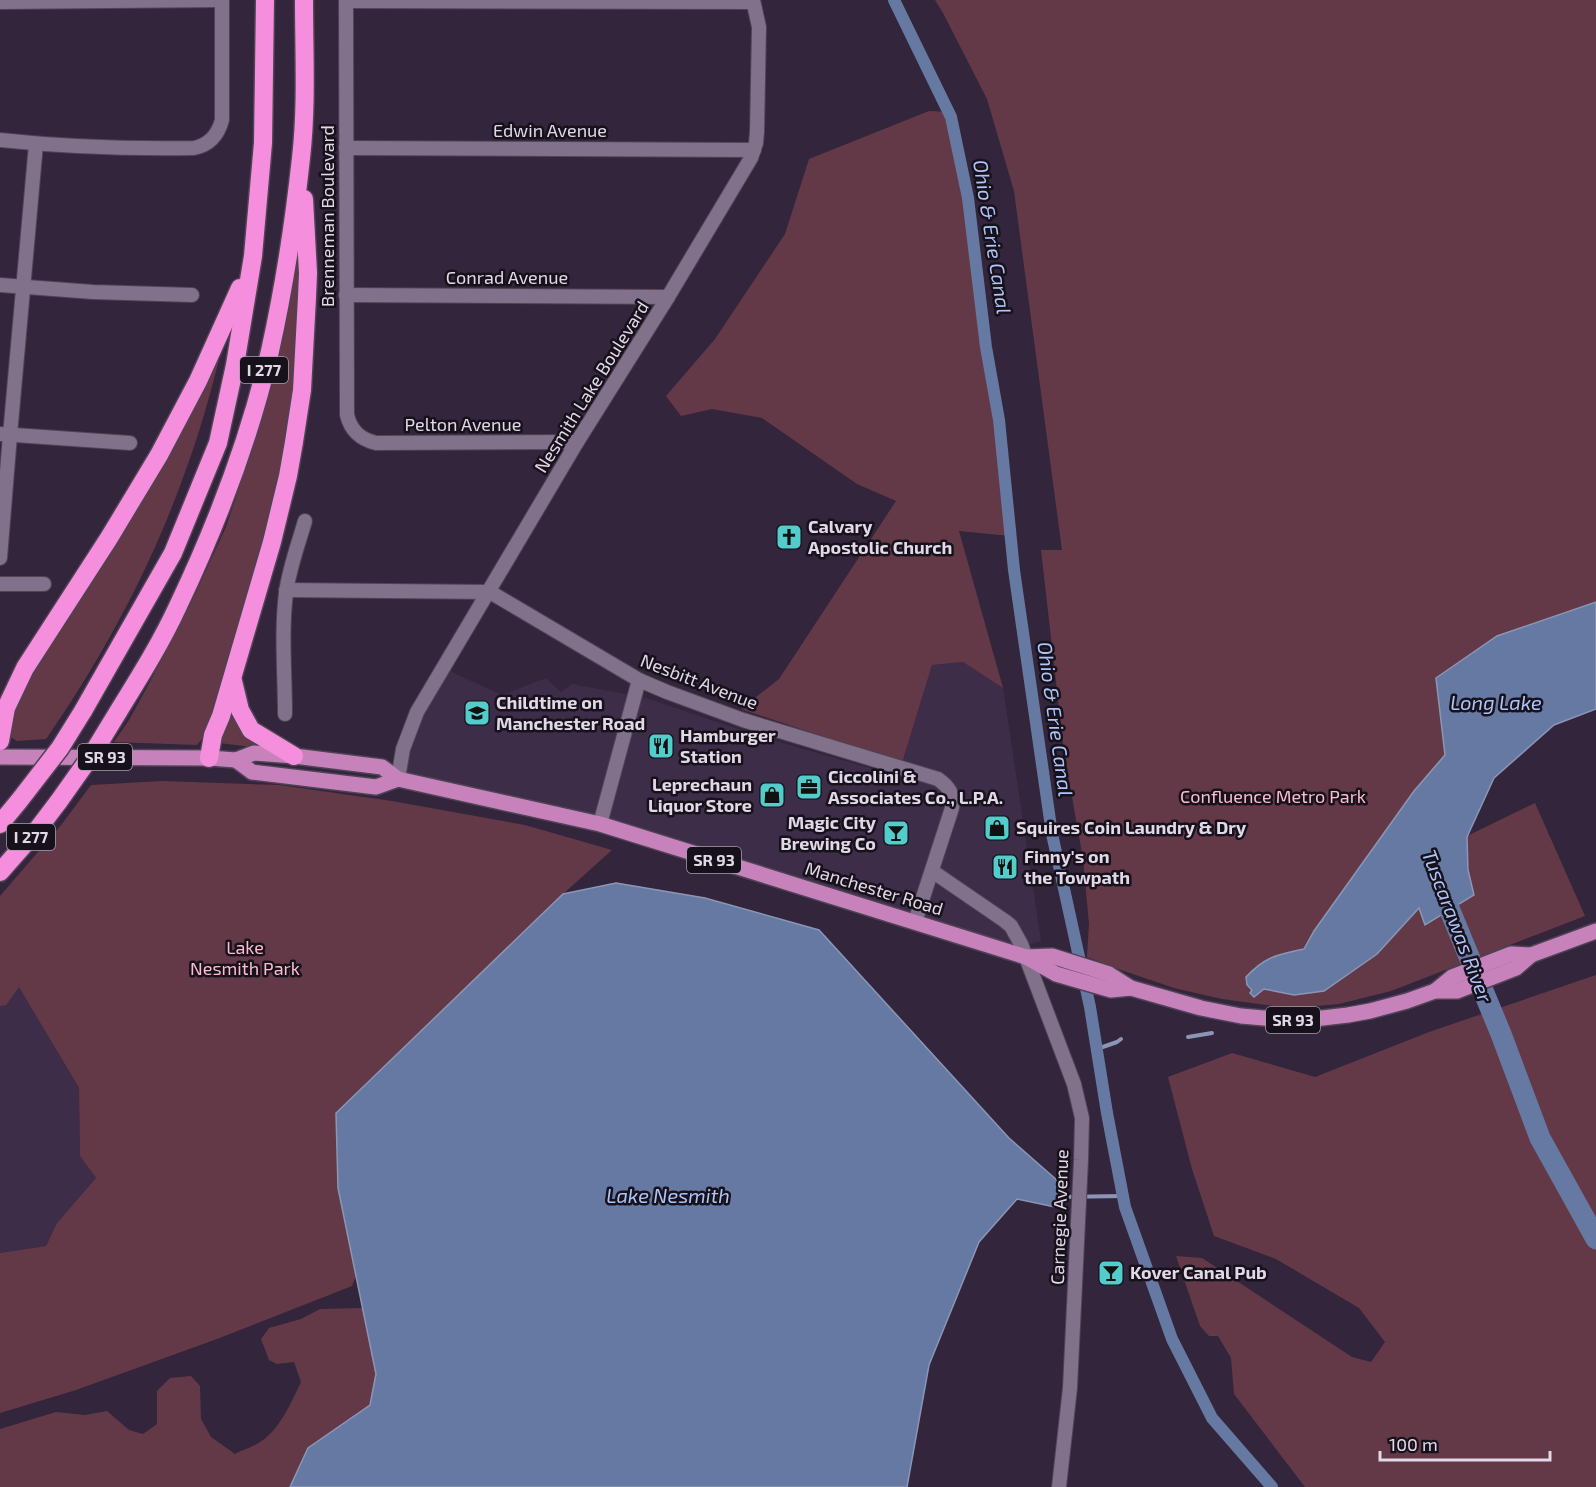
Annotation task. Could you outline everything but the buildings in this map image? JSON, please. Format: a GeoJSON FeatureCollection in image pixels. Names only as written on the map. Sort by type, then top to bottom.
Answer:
{"type":"FeatureCollection","features":[{"type":"Feature","properties":{"kind":"highway","name":"I 277"},"geometry":{"type":"LineString","coordinates":[[0,824],[60,748],[83,711],[173,553],[218,443],[251,265],[263,143],[265,0]]}},
{"type":"Feature","properties":{"kind":"highway","name":"I 277"},"geometry":{"type":"LineString","coordinates":[[0,872],[59,801],[93,753],[144,669],[177,607],[208,537],[243,443],[272,341],[285,275],[301,157],[305,104],[304,0]]}},
{"type":"Feature","properties":{"kind":"highway"},"geometry":{"type":"LineString","coordinates":[[209,758],[213,735],[221,716],[272,542],[288,476],[300,400],[308,273],[301,157]]}},
{"type":"Feature","properties":{"kind":"highway"},"geometry":{"type":"LineString","coordinates":[[0,741],[6,708],[25,668],[109,538],[172,433],[251,265]]}},
{"type":"Feature","properties":{"kind":"highway"},"geometry":{"type":"LineString","coordinates":[[232,678],[240,711],[251,730],[294,756]]}},
{"type":"Feature","properties":{"kind":"main road","name":"Manchester Road"},"geometry":{"type":"LineString","coordinates":[[0,757],[236,760],[254,753],[382,767],[398,779],[600,825],[1026,957],[1056,974],[1111,990],[1131,988]]}},
{"type":"Feature","properties":{"kind":"main road","name":"Manchester Road"},"geometry":{"type":"LineString","coordinates":[[236,760],[252,772],[376,787],[398,779]]}},
{"type":"Feature","properties":{"kind":"main road","name":"Manchester Road"},"geometry":{"type":"LineString","coordinates":[[1026,957],[1052,956],[1109,974],[1131,988],[1201,1008],[1241,1016],[1294,1020],[1348,1015],[1407,1001],[1596,931]]}},
{"type":"Feature","properties":{"kind":"street"},"geometry":{"type":"LineString","coordinates":[[0,2],[222,0],[222,120],[215,136],[201,147],[124,149],[0,140]]}},
{"type":"Feature","properties":{"kind":"street"},"geometry":{"type":"LineString","coordinates":[[346,0],[753,1]]}},
{"type":"Feature","properties":{"kind":"street","name":"Brenneman Boulevard"},"geometry":{"type":"LineString","coordinates":[[346,0],[347,415],[353,430]]}},
{"type":"Feature","properties":{"kind":"street","name":"Nesmith Lake Boulevard"},"geometry":{"type":"LineString","coordinates":[[398,779],[403,749],[417,712],[577,442],[746,168],[754,150],[757,132],[759,38],[753,1]]}},
{"type":"Feature","properties":{"kind":"street"},"geometry":{"type":"LineString","coordinates":[[0,558],[5,434],[23,287],[36,144]]}},
{"type":"Feature","properties":{"kind":"street","name":"Edwin Avenue"},"geometry":{"type":"LineString","coordinates":[[346,148],[754,150]]}},
{"type":"Feature","properties":{"kind":"street"},"geometry":{"type":"LineString","coordinates":[[0,285],[93,292],[192,295]]}},
{"type":"Feature","properties":{"kind":"street","name":"Conrad Avenue"},"geometry":{"type":"LineString","coordinates":[[346,296],[668,297]]}},
{"type":"Feature","properties":{"kind":"street","name":"Pelton Avenue"},"geometry":{"type":"LineString","coordinates":[[353,430],[366,441],[376,443],[577,442]]}},
{"type":"Feature","properties":{"kind":"street"},"geometry":{"type":"LineString","coordinates":[[5,434],[130,443]]}},
{"type":"Feature","properties":{"kind":"street"},"geometry":{"type":"LineString","coordinates":[[285,714],[284,610],[286,590],[305,521]]}},
{"type":"Feature","properties":{"kind":"street"},"geometry":{"type":"LineString","coordinates":[[0,584],[44,584]]}},
{"type":"Feature","properties":{"kind":"street","name":"Nesbitt Avenue"},"geometry":{"type":"LineString","coordinates":[[286,590],[489,592],[639,680],[734,717],[938,779],[948,786],[953,801],[952,808],[915,922]]}},
{"type":"Feature","properties":{"kind":"street"},"geometry":{"type":"LineString","coordinates":[[600,825],[639,680]]}},
{"type":"Feature","properties":{"kind":"street"},"geometry":{"type":"LineString","coordinates":[[932,871],[1011,926],[1026,957]]}},
{"type":"Feature","properties":{"kind":"street","name":"Carnegie Avenue"},"geometry":{"type":"LineString","coordinates":[[1026,957],[1081,1108],[1070,1389],[1059,1487]]}},
{"type":"Feature","properties":{"kind":"shaded area"},"geometry":{"type":"Polygon","coordinates":[[[963,662],[1003,688],[1041,941],[1008,952],[600,824],[398,779],[403,749],[445,667],[502,695],[546,678],[561,692],[572,684],[646,698],[765,738],[898,776],[932,665],[963,662]]]}},
{"type":"Feature","properties":{"kind":"shaded area"},"geometry":{"type":"Polygon","coordinates":[[[19,986],[79,1089],[80,1156],[96,1178],[57,1223],[46,1246],[0,1253],[0,1006],[6,1004],[19,986]]]}},
{"type":"Feature","properties":{"kind":"green space","name":"Confluence Metro Park"},"geometry":{"type":"Polygon","coordinates":[[[935,0],[1596,0],[1596,709],[1554,725],[1494,777],[1467,836],[1535,803],[1585,916],[1391,991],[1339,1004],[1304,1007],[1274,1006],[1222,999],[1174,988],[1087,957],[1089,924],[1083,859],[1064,752],[1041,550],[1062,550],[1014,191],[987,99],[935,0]]]}},
{"type":"Feature","properties":{"kind":"green space"},"geometry":{"type":"Polygon","coordinates":[[[929,111],[949,112],[968,198],[998,416],[1010,536],[959,531],[1003,688],[963,662],[932,665],[902,763],[741,709],[779,679],[896,501],[857,484],[762,418],[712,409],[681,416],[666,396],[715,339],[785,234],[809,159],[929,111]]]}},
{"type":"Feature","properties":{"kind":"green space"},"geometry":{"type":"Polygon","coordinates":[[[296,266],[300,266],[298,343],[288,432],[271,518],[211,728],[197,745],[114,742],[129,720],[190,605],[226,527],[276,372],[296,266]]]}},
{"type":"Feature","properties":{"kind":"green space"},"geometry":{"type":"Polygon","coordinates":[[[215,360],[219,360],[201,424],[176,498],[127,605],[88,674],[46,739],[17,741],[9,736],[9,724],[33,668],[215,360]]]}},
{"type":"Feature","properties":{"kind":"green space"},"geometry":{"type":"Polygon","coordinates":[[[229,706],[260,748],[219,743],[229,706]]]}},
{"type":"Feature","properties":{"kind":"green space","name":"Lake Nesmith Park"},"geometry":{"type":"Polygon","coordinates":[[[162,781],[279,785],[392,801],[525,825],[612,850],[563,894],[336,1112],[338,1188],[356,1276],[352,1286],[217,1339],[76,1390],[0,1413],[0,1253],[46,1246],[57,1223],[96,1178],[80,1156],[79,1088],[19,987],[6,1005],[0,1006],[0,896],[62,824],[91,785],[162,781]]]}},
{"type":"Feature","properties":{"kind":"green space"},"geometry":{"type":"Polygon","coordinates":[[[1596,975],[1596,1487],[1305,1487],[1234,1394],[1231,1358],[1218,1336],[1209,1336],[1200,1326],[1176,1256],[1202,1258],[1352,1357],[1371,1362],[1385,1342],[1359,1308],[1276,1259],[1214,1236],[1192,1169],[1168,1077],[1232,1053],[1315,1077],[1429,1032],[1596,975]]]}},
{"type":"Feature","properties":{"kind":"green space"},"geometry":{"type":"Polygon","coordinates":[[[363,1308],[376,1374],[370,1405],[308,1448],[290,1487],[0,1487],[0,1429],[56,1412],[85,1415],[107,1411],[129,1430],[143,1434],[157,1424],[157,1391],[170,1378],[191,1376],[200,1386],[201,1419],[211,1437],[235,1454],[254,1445],[265,1439],[278,1425],[301,1382],[294,1362],[277,1364],[269,1360],[261,1339],[269,1328],[301,1319],[320,1309],[363,1308]]]}},
{"type":"Feature","properties":{"kind":"water","name":"Long Lake"},"geometry":{"type":"Polygon","coordinates":[[[1596,602],[1596,709],[1554,725],[1494,778],[1467,837],[1468,870],[1474,895],[1425,925],[1419,908],[1377,954],[1324,991],[1294,995],[1264,989],[1254,997],[1250,993],[1252,990],[1247,985],[1246,977],[1272,957],[1304,949],[1314,931],[1414,791],[1445,755],[1436,678],[1497,636],[1596,602]]]}},
{"type":"Feature","properties":{"kind":"water","name":"Lake Nesmith"},"geometry":{"type":"Polygon","coordinates":[[[616,883],[705,898],[819,930],[1009,1138],[1058,1181],[1060,1208],[1017,1199],[979,1242],[929,1365],[907,1487],[290,1487],[308,1448],[370,1405],[376,1374],[338,1188],[336,1113],[563,894],[616,883]]]}},
{"type":"Feature","properties":{"kind":"waterway","name":"Ohio & Erie Canal"},"geometry":{"type":"LineString","coordinates":[[894,0],[951,117],[968,198],[986,347],[999,420],[1014,570],[1052,834],[1090,1007],[1125,1207],[1172,1339],[1212,1418],[1272,1487]]}},
{"type":"Feature","properties":{"kind":"waterway","name":"Tuscarawas River"},"geometry":{"type":"LineString","coordinates":[[1439,884],[1501,1034],[1540,1138],[1596,1239]]}},
{"type":"Feature","properties":{"kind":"waterway"},"geometry":{"type":"LineString","coordinates":[[1188,1037],[1212,1033]]}},
{"type":"Feature","properties":{"kind":"waterway"},"geometry":{"type":"LineString","coordinates":[[1097,1049],[1121,1039]]}},
{"type":"Feature","properties":{"kind":"waterway"},"geometry":{"type":"LineString","coordinates":[[1059,1197],[1123,1196]]}},
{"type":"Feature","properties":{"kind":"place","name":"Calvary Apostolic Church"},"geometry":{"type":"Point","coordinates":[789,537]}},
{"type":"Feature","properties":{"kind":"place","name":"Childtime on Manchester Road"},"geometry":{"type":"Point","coordinates":[477,713]}},
{"type":"Feature","properties":{"kind":"place","name":"Hamburger Station"},"geometry":{"type":"Point","coordinates":[661,746]}},
{"type":"Feature","properties":{"kind":"place","name":"Ciccolini & Associates Co., L.P.A."},"geometry":{"type":"Point","coordinates":[809,787]}},
{"type":"Feature","properties":{"kind":"place","name":"Leprechaun Liquor Store"},"geometry":{"type":"Point","coordinates":[772,795]}},
{"type":"Feature","properties":{"kind":"place","name":"Squires Coin Laundry & Dry"},"geometry":{"type":"Point","coordinates":[997,828]}},
{"type":"Feature","properties":{"kind":"place","name":"Magic City Brewing Co"},"geometry":{"type":"Point","coordinates":[896,833]}},
{"type":"Feature","properties":{"kind":"place","name":"Finny's on the Towpath"},"geometry":{"type":"Point","coordinates":[1005,867]}},
{"type":"Feature","properties":{"kind":"place","name":"Kover Canal Pub"},"geometry":{"type":"Point","coordinates":[1111,1273]}}]}
